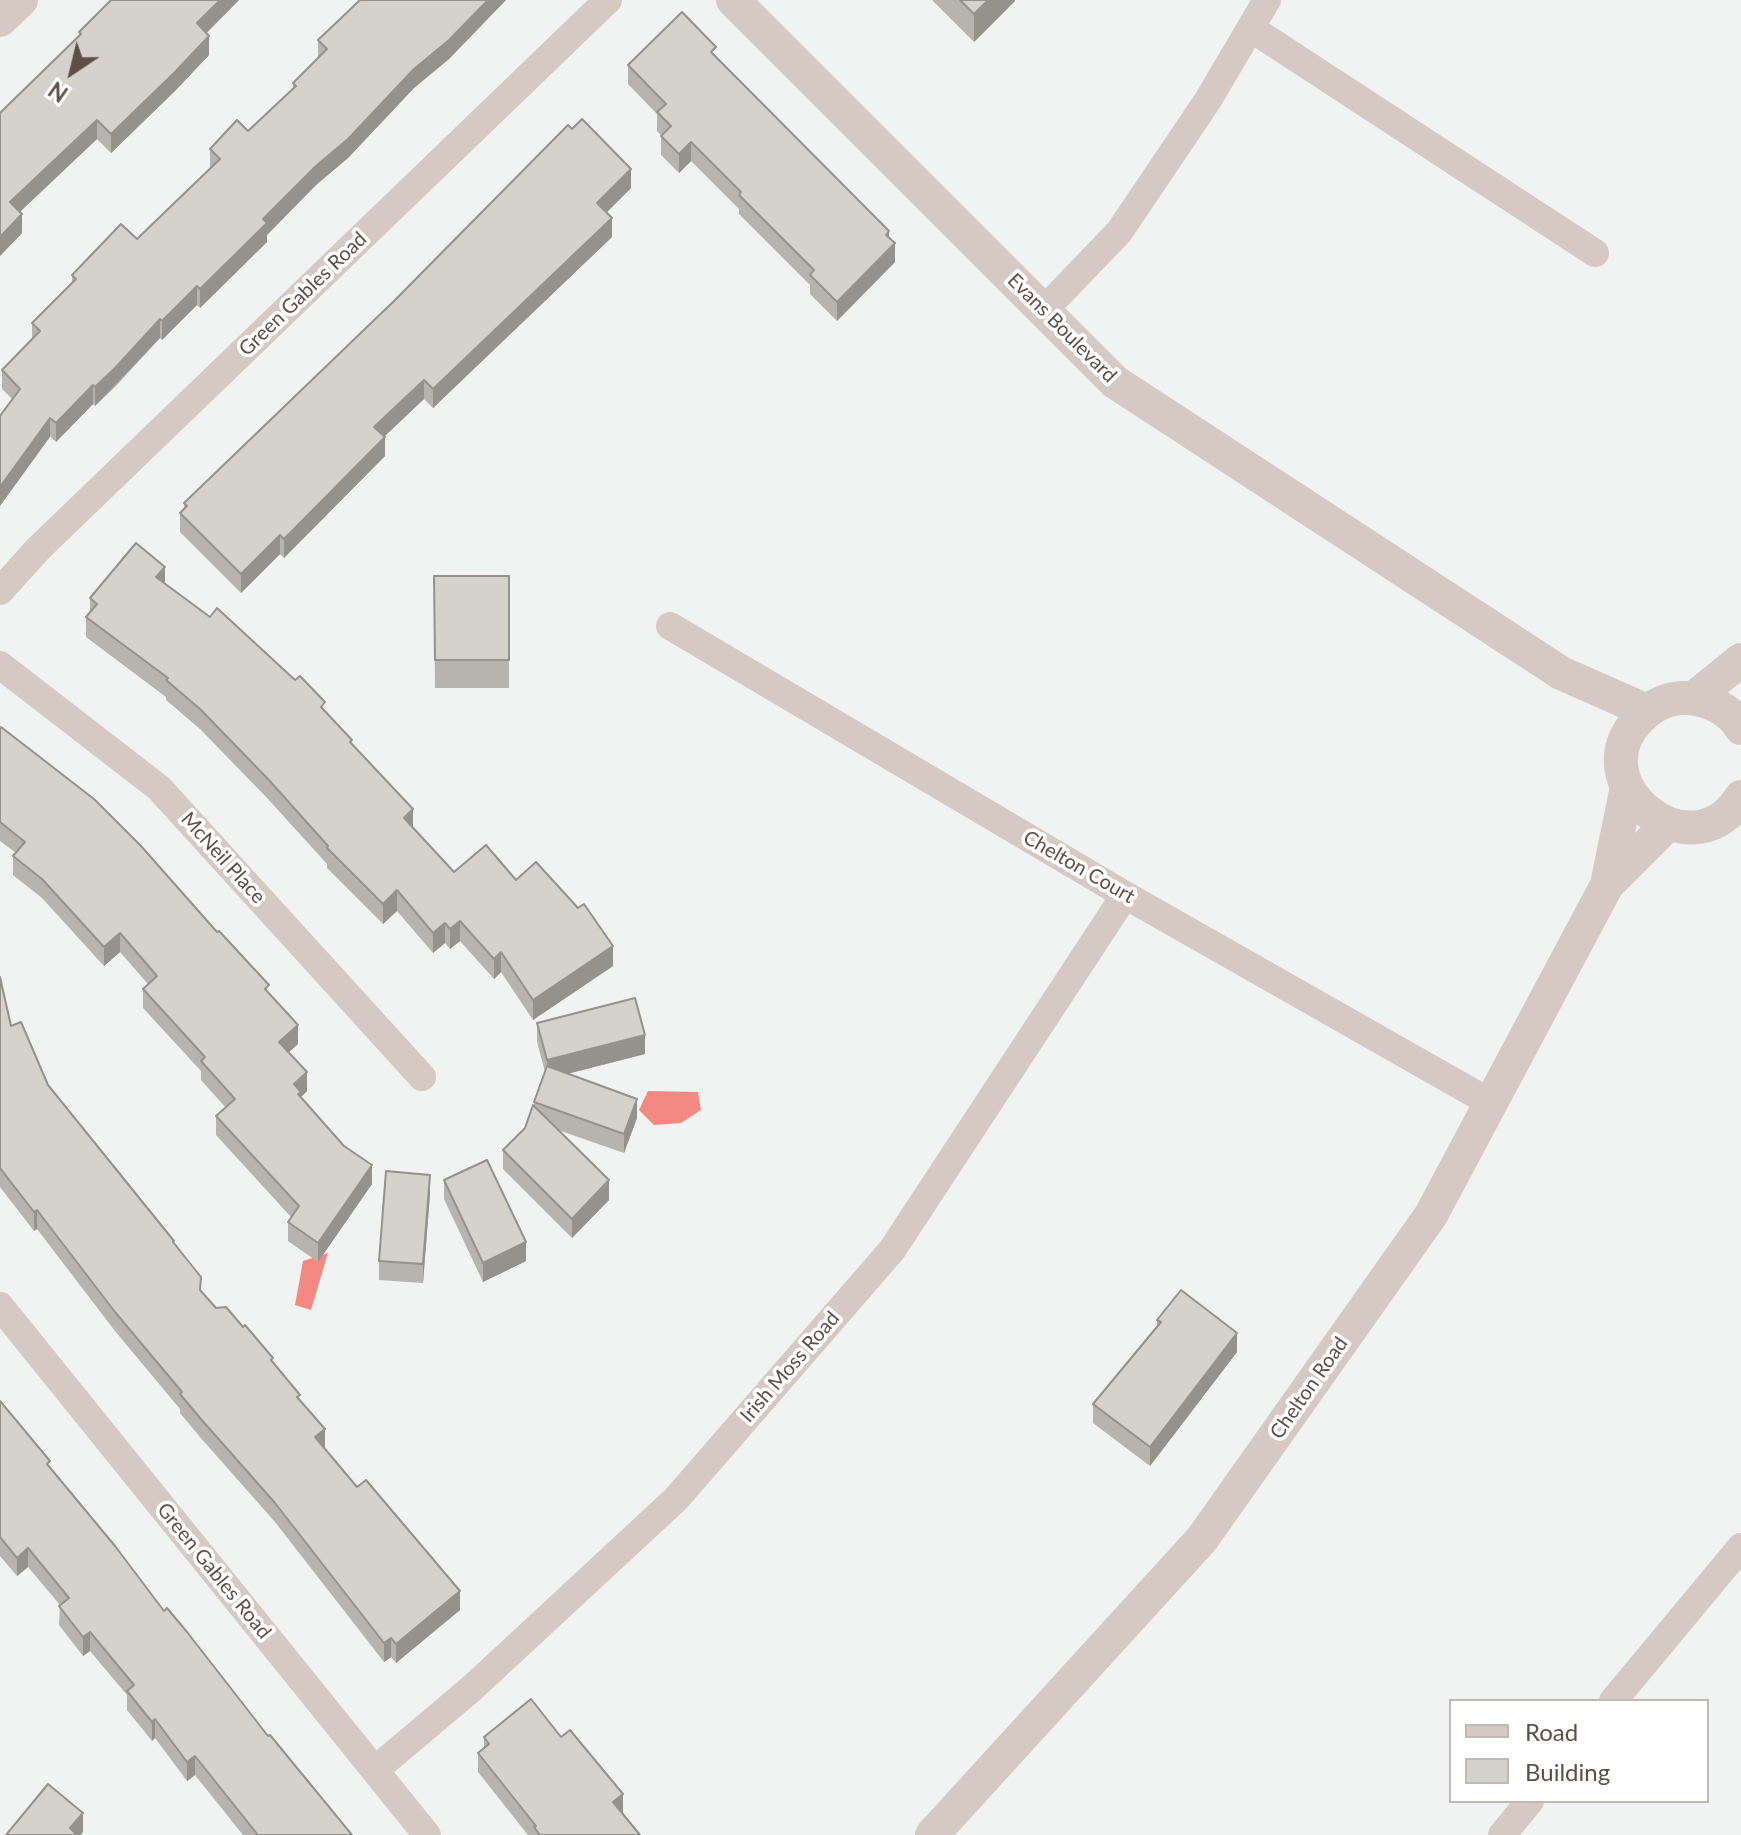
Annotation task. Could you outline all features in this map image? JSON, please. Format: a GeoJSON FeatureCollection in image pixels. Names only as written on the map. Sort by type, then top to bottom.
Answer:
{"type":"FeatureCollection","features":[{"type":"Feature","properties":{"kind":"street"},"geometry":{"type":"LineString","coordinates":[[0,20],[21,0]]}},
{"type":"Feature","properties":{"kind":"street","name":"Green Gables Road"},"geometry":{"type":"LineString","coordinates":[[0,591],[38,549],[608,0]]}},
{"type":"Feature","properties":{"kind":"street","name":"Evans Boulevard"},"geometry":{"type":"LineString","coordinates":[[733,0],[1115,382],[1561,673],[1647,711]]}},
{"type":"Feature","properties":{"kind":"street"},"geometry":{"type":"LineString","coordinates":[[1044,310],[1119,232],[1208,100],[1267,0]]}},
{"type":"Feature","properties":{"kind":"street"},"geometry":{"type":"LineString","coordinates":[[1252,29],[1595,253]]}},
{"type":"Feature","properties":{"kind":"street","name":"Chelton Court"},"geometry":{"type":"LineString","coordinates":[[670,626],[1125,895],[1491,1103]]}},
{"type":"Feature","properties":{"kind":"street"},"geometry":{"type":"LineString","coordinates":[[1694,698],[1741,660]]}},
{"type":"Feature","properties":{"kind":"street","name":"McNeil Place"},"geometry":{"type":"LineString","coordinates":[[0,665],[159,788],[422,1077]]}},
{"type":"Feature","properties":{"kind":"street","name":"Evans Boulevard"},"geometry":{"type":"LineString","coordinates":[[1561,673],[1626,738]]}},
{"type":"Feature","properties":{"kind":"street"},"geometry":{"type":"LineString","coordinates":[[1626,738],[1647,711],[1669,700],[1694,698],[1711,702],[1726,711],[1741,728]]}},
{"type":"Feature","properties":{"kind":"street","name":"Chelton Road"},"geometry":{"type":"LineString","coordinates":[[947,1830],[1202,1539],[1431,1215],[1607,885],[1627,787],[1622,771],[1626,738]]}},
{"type":"Feature","properties":{"kind":"street"},"geometry":{"type":"LineString","coordinates":[[1627,787],[1647,814],[1668,824],[1726,826],[1727,814],[1741,797]]}},
{"type":"Feature","properties":{"kind":"street","name":"Chelton Road"},"geometry":{"type":"LineString","coordinates":[[1607,885],[1668,824]]}},
{"type":"Feature","properties":{"kind":"street","name":"Irish Moss Road"},"geometry":{"type":"LineString","coordinates":[[375,1770],[471,1689],[676,1499],[892,1250],[1125,895]]}},
{"type":"Feature","properties":{"kind":"street","name":"Green Gables Road"},"geometry":{"type":"LineString","coordinates":[[0,1306],[427,1835]]}},
{"type":"Feature","properties":{"kind":"street"},"geometry":{"type":"LineString","coordinates":[[1615,1699],[1741,1547]]}},
{"type":"Feature","properties":{"kind":"street"},"geometry":{"type":"LineString","coordinates":[[1502,1835],[1528,1803]]}},
{"type":"Feature","properties":{"kind":"shaded area"},"geometry":{"type":"Polygon","coordinates":[[[648,1091],[698,1092],[701,1110],[681,1123],[654,1125],[639,1110],[648,1091]]]}},
{"type":"Feature","properties":{"kind":"shaded area"},"geometry":{"type":"Polygon","coordinates":[[[328,1253],[311,1310],[295,1305],[303,1261],[328,1253]]]}},
{"type":"Feature","properties":{"kind":"building"},"geometry":{"type":"Polygon","coordinates":[[[111,0],[220,0],[197,23],[209,36],[111,134],[97,120],[10,202],[22,214],[0,237],[0,113],[81,34],[79,32],[111,0]]]}},
{"type":"Feature","properties":{"kind":"building"},"geometry":{"type":"Polygon","coordinates":[[[360,0],[488,0],[263,219],[267,223],[200,289],[197,286],[162,321],[160,319],[116,367],[95,387],[93,385],[56,423],[50,418],[0,487],[0,416],[20,389],[2,370],[40,331],[32,323],[76,279],[72,275],[121,224],[137,239],[220,159],[210,149],[237,120],[248,131],[296,86],[293,83],[327,49],[318,40],[360,0]]]}},
{"type":"Feature","properties":{"kind":"building"},"geometry":{"type":"Polygon","coordinates":[[[960,0],[988,0],[974,14],[960,0]]]}},
{"type":"Feature","properties":{"kind":"building"},"geometry":{"type":"Polygon","coordinates":[[[682,12],[716,47],[711,52],[889,231],[886,235],[895,243],[837,302],[810,275],[814,270],[691,142],[679,154],[661,136],[671,126],[657,112],[666,104],[628,65],[682,12]]]}},
{"type":"Feature","properties":{"kind":"building"},"geometry":{"type":"Polygon","coordinates":[[[582,119],[631,169],[597,203],[612,218],[433,389],[424,380],[374,427],[385,437],[284,539],[280,535],[241,574],[180,513],[187,506],[184,503],[394,301],[568,125],[572,129],[582,119]]]}},
{"type":"Feature","properties":{"kind":"building"},"geometry":{"type":"Polygon","coordinates":[[[136,543],[165,567],[156,577],[210,617],[217,608],[295,680],[300,676],[325,702],[321,707],[352,740],[350,742],[413,809],[404,818],[454,872],[486,845],[516,880],[536,862],[578,908],[584,904],[613,946],[533,1000],[501,952],[494,959],[460,921],[450,929],[445,923],[433,933],[397,890],[383,904],[327,848],[268,779],[200,709],[166,680],[168,678],[86,617],[97,604],[90,598],[136,543]]]}},
{"type":"Feature","properties":{"kind":"building"},"geometry":{"type":"Polygon","coordinates":[[[434,576],[509,576],[509,660],[435,660],[434,576]]]}},
{"type":"Feature","properties":{"kind":"building"},"geometry":{"type":"Polygon","coordinates":[[[1,727],[94,799],[141,846],[269,985],[265,989],[298,1025],[279,1042],[307,1072],[294,1084],[301,1092],[298,1094],[344,1146],[372,1165],[318,1243],[288,1222],[299,1206],[216,1116],[235,1099],[201,1061],[205,1057],[143,989],[157,976],[120,933],[104,947],[42,879],[13,856],[25,842],[0,822],[1,727]]]}},
{"type":"Feature","properties":{"kind":"building"},"geometry":{"type":"Polygon","coordinates":[[[0,977],[11,1026],[21,1022],[48,1085],[201,1277],[200,1290],[216,1308],[226,1307],[243,1327],[245,1325],[300,1395],[297,1397],[325,1429],[315,1437],[357,1487],[366,1480],[460,1591],[396,1644],[391,1638],[384,1643],[275,1503],[180,1394],[182,1392],[0,1168],[0,977]]]}},
{"type":"Feature","properties":{"kind":"building"},"geometry":{"type":"Polygon","coordinates":[[[635,998],[645,1035],[547,1060],[537,1023],[635,998]]]}},
{"type":"Feature","properties":{"kind":"building"},"geometry":{"type":"Polygon","coordinates":[[[547,1066],[637,1099],[624,1134],[534,1102],[547,1066]]]}},
{"type":"Feature","properties":{"kind":"building"},"geometry":{"type":"Polygon","coordinates":[[[533,1105],[609,1180],[572,1219],[503,1150],[525,1128],[533,1105]]]}},
{"type":"Feature","properties":{"kind":"building"},"geometry":{"type":"Polygon","coordinates":[[[487,1160],[526,1242],[483,1263],[444,1180],[487,1160]]]}},
{"type":"Feature","properties":{"kind":"building"},"geometry":{"type":"Polygon","coordinates":[[[386,1171],[430,1175],[423,1264],[379,1261],[386,1171]]]}},
{"type":"Feature","properties":{"kind":"building"},"geometry":{"type":"Polygon","coordinates":[[[1181,1290],[1237,1333],[1150,1447],[1093,1404],[1161,1322],[1157,1320],[1181,1290]]]}},
{"type":"Feature","properties":{"kind":"building"},"geometry":{"type":"Polygon","coordinates":[[[0,1401],[50,1461],[47,1464],[164,1611],[167,1608],[268,1736],[352,1835],[258,1835],[195,1756],[187,1762],[155,1719],[152,1722],[127,1691],[134,1685],[90,1632],[83,1637],[59,1606],[69,1598],[28,1548],[17,1558],[0,1537],[0,1401]]]}},
{"type":"Feature","properties":{"kind":"building"},"geometry":{"type":"Polygon","coordinates":[[[531,1699],[561,1737],[570,1730],[623,1794],[613,1802],[640,1835],[540,1835],[478,1753],[489,1744],[484,1737],[531,1699]]]}},
{"type":"Feature","properties":{"kind":"building"},"geometry":{"type":"Polygon","coordinates":[[[48,1784],[83,1813],[70,1828],[76,1834],[6,1835],[48,1784]]]}}]}
